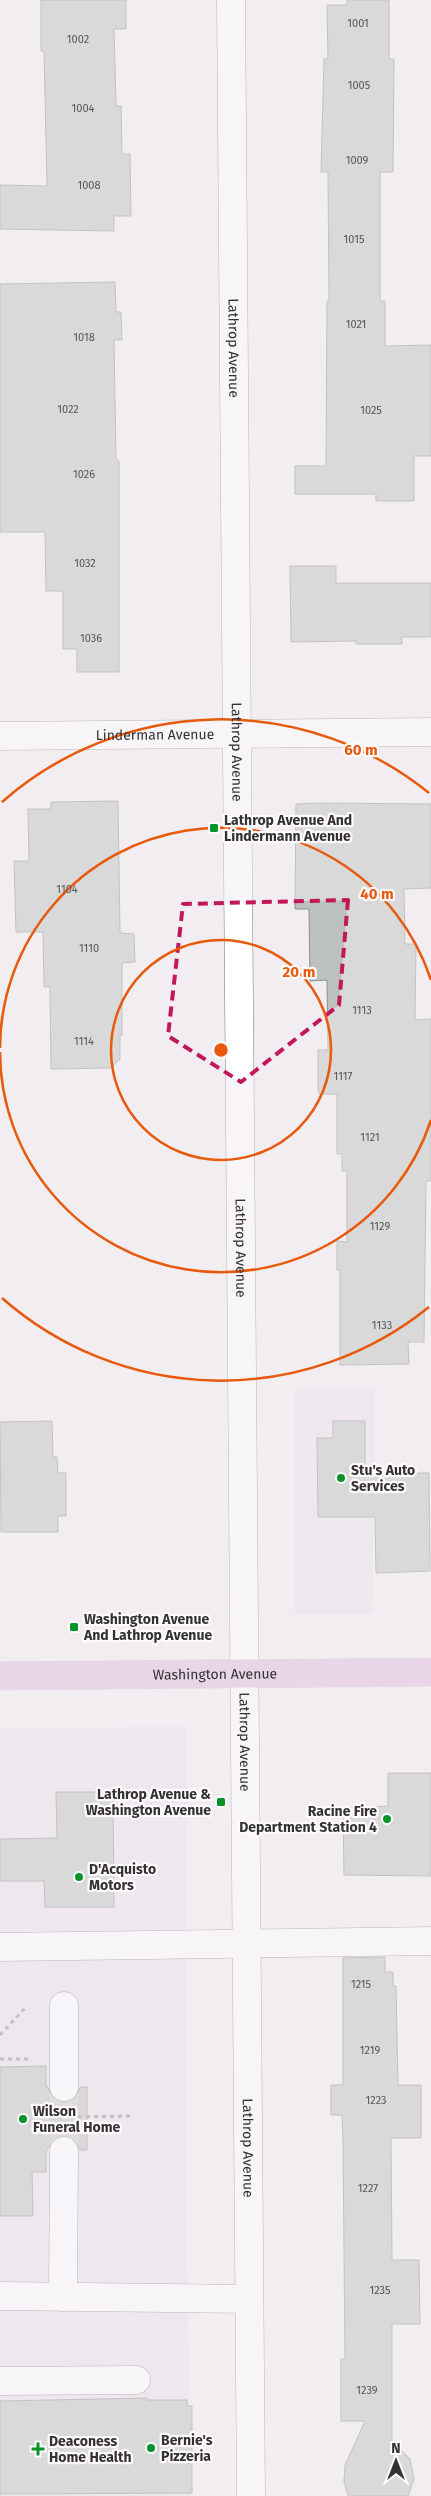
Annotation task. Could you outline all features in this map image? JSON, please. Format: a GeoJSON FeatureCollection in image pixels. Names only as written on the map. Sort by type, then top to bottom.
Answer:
{"type":"FeatureCollection","features":[{"type":"Feature","properties":{"kind":"main road","name":"Washington Avenue"},"geometry":{"type":"LineString","coordinates":[[0,1676],[431,1672]]}},
{"type":"Feature","properties":{"kind":"street","name":"Lathrop Avenue"},"geometry":{"type":"LineString","coordinates":[[231,0],[250,2496]]}},
{"type":"Feature","properties":{"kind":"street","name":"Linderman Avenue"},"geometry":{"type":"LineString","coordinates":[[0,736],[431,732]]}},
{"type":"Feature","properties":{"kind":"street"},"geometry":{"type":"LineString","coordinates":[[0,1946],[431,1941]]}},
{"type":"Feature","properties":{"kind":"street"},"geometry":{"type":"LineString","coordinates":[[64,2006],[64,2087]]}},
{"type":"Feature","properties":{"kind":"street"},"geometry":{"type":"LineString","coordinates":[[63,2297],[64,2151]]}},
{"type":"Feature","properties":{"kind":"street"},"geometry":{"type":"LineString","coordinates":[[0,2296],[249,2299]]}},
{"type":"Feature","properties":{"kind":"street"},"geometry":{"type":"LineString","coordinates":[[0,2381],[136,2380]]}},
{"type":"Feature","properties":{"kind":"path"},"geometry":{"type":"LineString","coordinates":[[0,2035],[27,2006]]}},
{"type":"Feature","properties":{"kind":"path"},"geometry":{"type":"LineString","coordinates":[[73,2118],[131,2116]]}},
{"type":"Feature","properties":{"kind":"highlighted area"},"geometry":{"type":"Polygon","coordinates":[[[348,900],[339,1005],[241,1082],[168,1036],[183,904],[348,900]]]}},
{"type":"Feature","properties":{"kind":"shaded area"},"geometry":{"type":"Polygon","coordinates":[[[295,1387],[375,1387],[372,1614],[295,1614],[295,1387]]]}},
{"type":"Feature","properties":{"kind":"shaded area"},"geometry":{"type":"Polygon","coordinates":[[[187,1727],[187,2271],[191,2496],[0,2496],[0,1728],[187,1727]]]}},
{"type":"Feature","properties":{"kind":"building"},"geometry":{"type":"Polygon","coordinates":[[[41,0],[126,0],[126,29],[114,29],[116,106],[121,106],[122,154],[130,154],[131,216],[114,216],[114,231],[0,229],[0,185],[47,186],[44,51],[41,51],[41,0]]]}},
{"type":"Feature","properties":{"kind":"building"},"geometry":{"type":"Polygon","coordinates":[[[347,0],[389,0],[389,59],[394,59],[393,172],[380,172],[380,301],[385,301],[385,346],[431,345],[431,456],[414,456],[414,501],[376,501],[376,494],[295,494],[295,466],[326,466],[327,301],[329,301],[328,172],[321,172],[324,59],[328,59],[327,5],[347,5],[347,0]]]}},
{"type":"Feature","properties":{"kind":"building"},"geometry":{"type":"Polygon","coordinates":[[[115,282],[116,312],[121,312],[122,340],[114,340],[116,458],[119,461],[119,672],[77,672],[77,649],[63,649],[63,591],[46,591],[45,532],[0,532],[0,284],[115,282]]]}},
{"type":"Feature","properties":{"kind":"building"},"geometry":{"type":"Polygon","coordinates":[[[290,566],[336,566],[336,583],[431,583],[431,637],[402,637],[402,644],[356,644],[356,641],[291,642],[290,566]]]}},
{"type":"Feature","properties":{"kind":"building"},"geometry":{"type":"Polygon","coordinates":[[[118,801],[120,933],[134,934],[135,962],[122,963],[120,1059],[111,1068],[51,1069],[50,987],[44,987],[43,932],[16,932],[14,861],[29,861],[28,809],[51,809],[51,802],[118,801]]]}},
{"type":"Feature","properties":{"kind":"building"},"geometry":{"type":"Polygon","coordinates":[[[296,804],[431,804],[431,888],[404,889],[405,944],[416,944],[415,1020],[431,1019],[431,1181],[426,1181],[424,1342],[408,1342],[409,1364],[340,1365],[340,1270],[337,1270],[337,1241],[347,1242],[347,1171],[342,1171],[342,1154],[337,1154],[337,1094],[319,1094],[318,1090],[318,1050],[328,1050],[327,980],[310,981],[309,909],[295,909],[296,804]]]}},
{"type":"Feature","properties":{"kind":"building"},"geometry":{"type":"Polygon","coordinates":[[[52,1421],[53,1457],[57,1457],[58,1473],[66,1473],[66,1516],[58,1516],[58,1532],[1,1532],[0,1422],[52,1421]]]}},
{"type":"Feature","properties":{"kind":"building"},"geometry":{"type":"Polygon","coordinates":[[[333,1421],[365,1421],[365,1473],[429,1473],[430,1571],[376,1573],[375,1517],[318,1517],[317,1438],[333,1438],[333,1421]]]}},
{"type":"Feature","properties":{"kind":"building","name":"Racine Fire Department Station 4"},"geometry":{"type":"Polygon","coordinates":[[[388,1773],[431,1773],[431,1876],[344,1875],[343,1808],[388,1806],[388,1773]]]}},
{"type":"Feature","properties":{"kind":"building","name":"D'Acquisto Motors"},"geometry":{"type":"Polygon","coordinates":[[[56,1792],[113,1792],[114,1907],[45,1907],[44,1881],[0,1881],[0,1839],[57,1838],[56,1792]]]}},
{"type":"Feature","properties":{"kind":"building"},"geometry":{"type":"Polygon","coordinates":[[[385,1957],[385,1972],[393,1972],[393,1986],[396,1986],[398,2085],[421,2085],[421,2138],[391,2138],[392,2260],[419,2260],[420,2324],[392,2324],[392,2441],[410,2459],[414,2479],[408,2496],[348,2496],[344,2481],[345,2465],[365,2421],[341,2421],[341,2359],[345,2359],[343,2138],[342,2115],[331,2115],[331,2085],[343,2085],[343,1958],[385,1957]]]}},
{"type":"Feature","properties":{"kind":"building","name":"Wilson Funeral Home"},"geometry":{"type":"Polygon","coordinates":[[[46,2066],[46,2087],[48,2087],[51,2095],[57,2101],[64,2103],[71,2101],[77,2095],[80,2087],[87,2087],[87,2150],[80,2150],[77,2143],[71,2137],[64,2135],[56,2138],[46,2151],[46,2172],[32,2172],[33,2216],[0,2216],[0,2067],[46,2066]]]}},
{"type":"Feature","properties":{"kind":"building"},"geometry":{"type":"Polygon","coordinates":[[[147,2398],[147,2400],[187,2400],[187,2406],[192,2406],[192,2493],[0,2494],[0,2401],[147,2398]]]}},
{"type":"Feature","properties":{"kind":"tunnel"},"geometry":{"type":"LineString","coordinates":[[64,2087],[64,2151]]}},
{"type":"Feature","properties":{"kind":"place","name":"Lathrop Avenue And Lindermann Avenue"},"geometry":{"type":"Point","coordinates":[214,828]}},
{"type":"Feature","properties":{"kind":"place","name":"Stu's Auto Services"},"geometry":{"type":"Point","coordinates":[341,1478]}},
{"type":"Feature","properties":{"kind":"place","name":"Washington Avenue And Lathrop Avenue"},"geometry":{"type":"Point","coordinates":[74,1627]}},
{"type":"Feature","properties":{"kind":"place","name":"Lathrop Avenue & Washington Avenue"},"geometry":{"type":"Point","coordinates":[221,1802]}},
{"type":"Feature","properties":{"kind":"place","name":"Racine Fire Department Station 4"},"geometry":{"type":"Point","coordinates":[387,1819]}},
{"type":"Feature","properties":{"kind":"place","name":"D'Acquisto Motors"},"geometry":{"type":"Point","coordinates":[79,1877]}},
{"type":"Feature","properties":{"kind":"place","name":"Wilson Funeral Home"},"geometry":{"type":"Point","coordinates":[23,2119]}},
{"type":"Feature","properties":{"kind":"place","name":"Bernie's Pizzeria"},"geometry":{"type":"Point","coordinates":[151,2448]}},
{"type":"Feature","properties":{"kind":"place","name":"Deaconess Home Health"},"geometry":{"type":"Point","coordinates":[38,2449]}}]}
